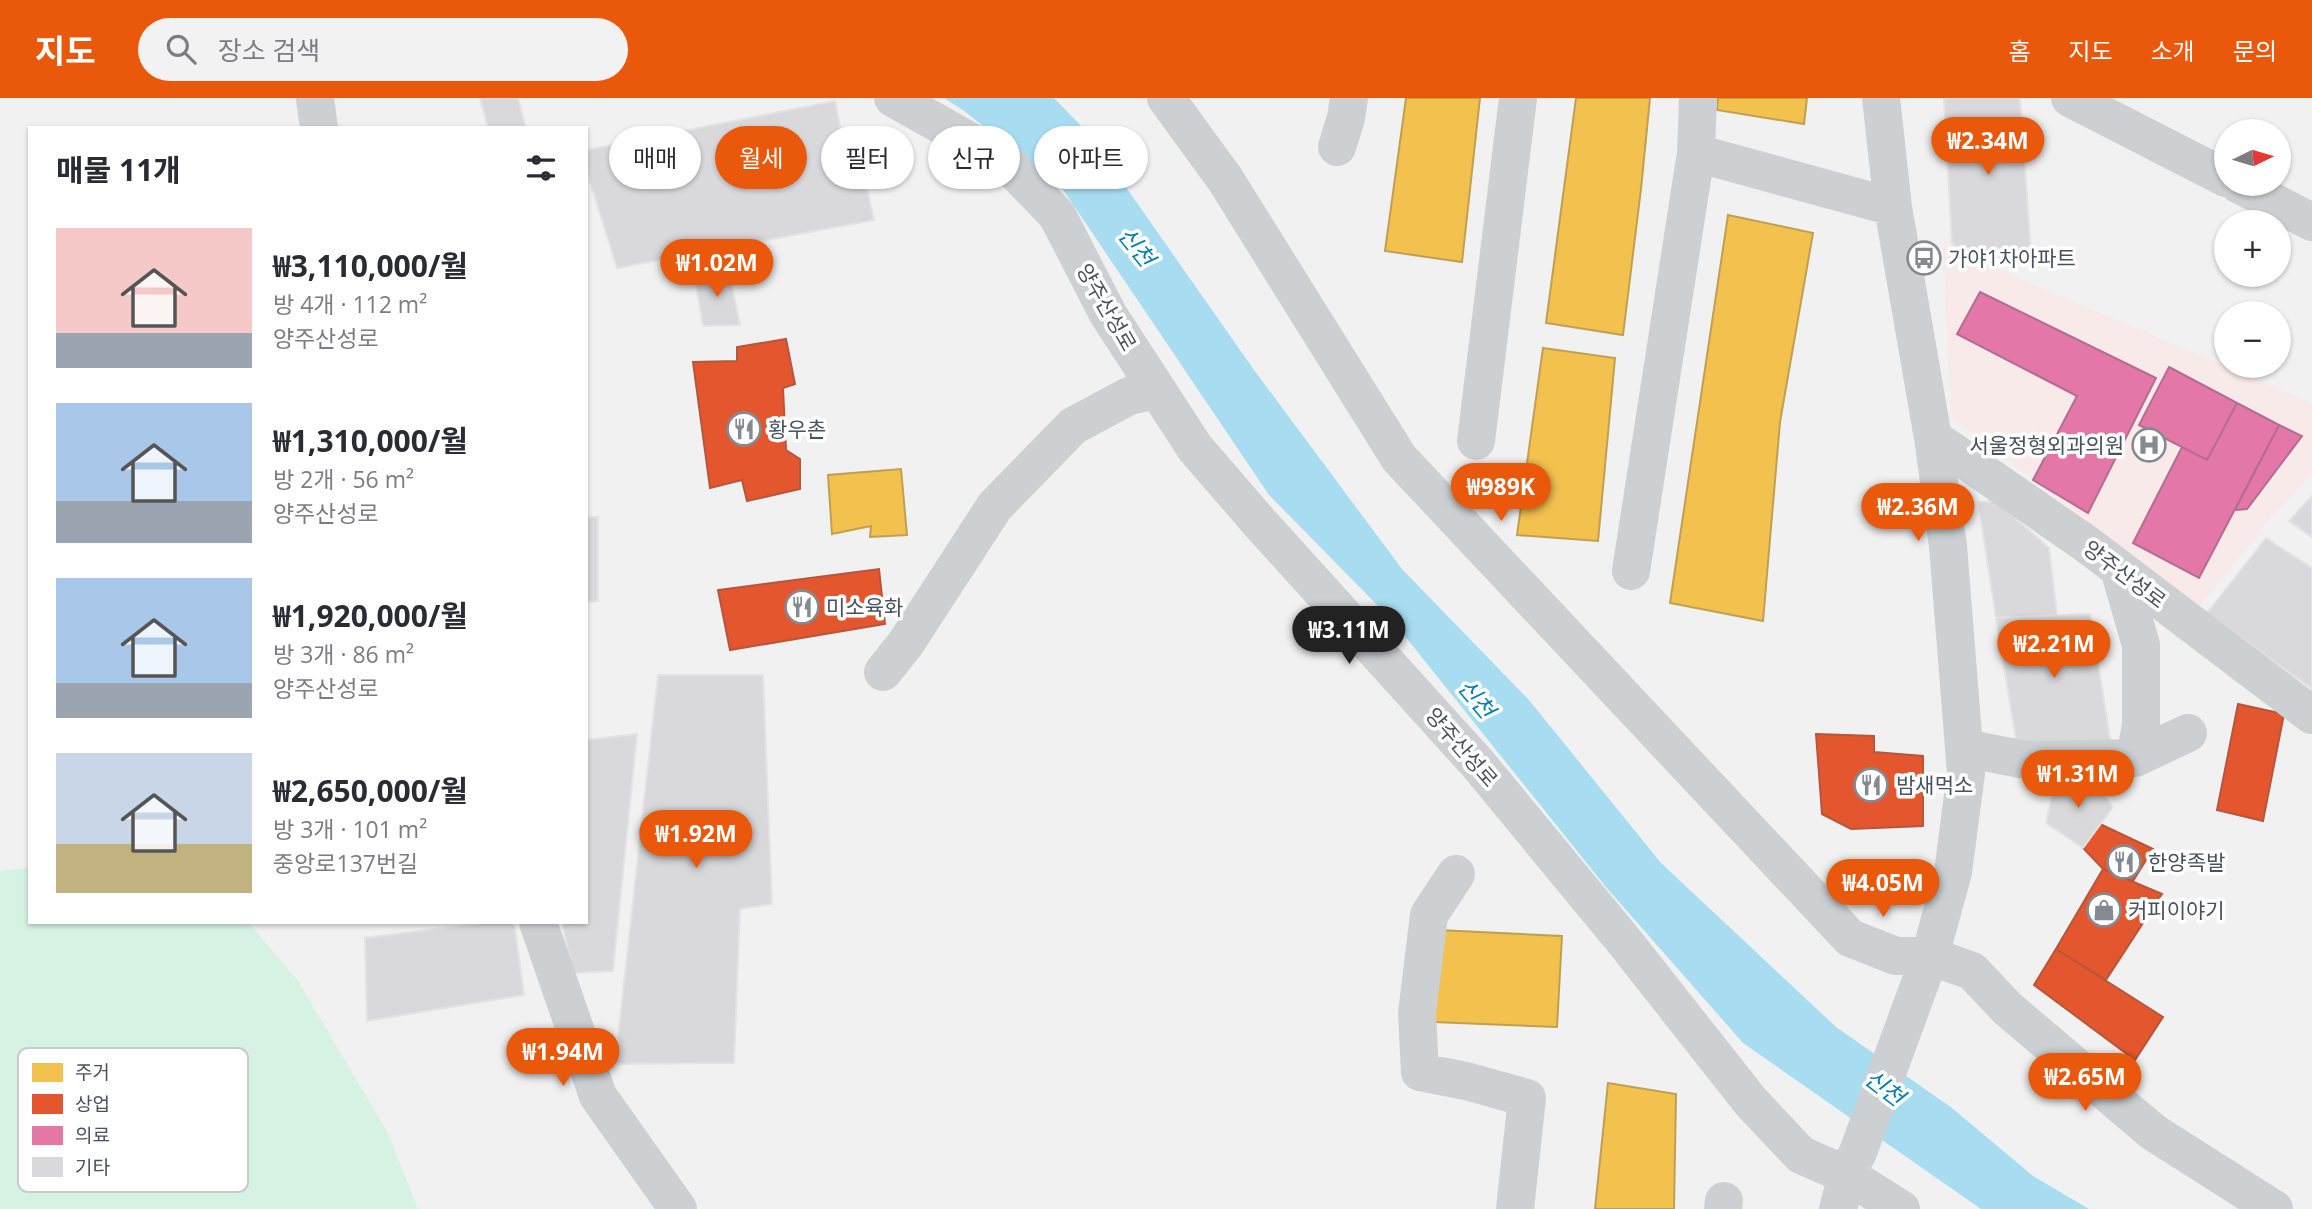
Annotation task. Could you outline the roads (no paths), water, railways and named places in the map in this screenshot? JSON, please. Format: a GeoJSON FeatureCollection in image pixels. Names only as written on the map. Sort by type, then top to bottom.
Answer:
{"type":"FeatureCollection","features":[{"type":"Feature","properties":{"kind":"street"},"geometry":{"type":"LineString","coordinates":[[315,98],[318,126]]}},
{"type":"Feature","properties":{"kind":"street","name":"양주산성로"},"geometry":{"type":"LineString","coordinates":[[893,98],[1005,161],[1058,215],[1108,314],[1195,448],[1478,764],[1624,941],[1751,1102],[1801,1155],[1901,1209]]}},
{"type":"Feature","properties":{"kind":"street"},"geometry":{"type":"LineString","coordinates":[[1167,98],[1225,179],[1399,458],[1850,938],[1896,956],[1930,957],[1972,971],[2008,1009],[2153,1132],[2274,1209]]}},
{"type":"Feature","properties":{"kind":"street"},"geometry":{"type":"LineString","coordinates":[[1338,147],[1349,98]]}},
{"type":"Feature","properties":{"kind":"street"},"geometry":{"type":"LineString","coordinates":[[1476,441],[1518,98]]}},
{"type":"Feature","properties":{"kind":"street"},"geometry":{"type":"LineString","coordinates":[[1631,571],[1696,153],[1698,98]]}},
{"type":"Feature","properties":{"kind":"street"},"geometry":{"type":"LineString","coordinates":[[1848,1179],[1930,957],[1953,872],[1966,773],[1948,546],[1933,438],[1893,207],[1881,98]]}},
{"type":"Feature","properties":{"kind":"street"},"geometry":{"type":"LineString","coordinates":[[2070,98],[2214,172]]}},
{"type":"Feature","properties":{"kind":"street"},"geometry":{"type":"LineString","coordinates":[[1696,153],[1893,207]]}},
{"type":"Feature","properties":{"kind":"street"},"geometry":{"type":"LineString","coordinates":[[2261,196],[2312,222]]}},
{"type":"Feature","properties":{"kind":"street"},"geometry":{"type":"LineString","coordinates":[[883,673],[1004,496],[1073,426],[1129,396],[1157,390]]}},
{"type":"Feature","properties":{"kind":"street","name":"양주산성로"},"geometry":{"type":"LineString","coordinates":[[1933,438],[2119,569],[2312,715]]}},
{"type":"Feature","properties":{"kind":"street"},"geometry":{"type":"LineString","coordinates":[[2119,569],[2141,645],[2141,725],[2135,758]]}},
{"type":"Feature","properties":{"kind":"street"},"geometry":{"type":"LineString","coordinates":[[1964,748],[2026,760],[2135,758],[2188,733]]}},
{"type":"Feature","properties":{"kind":"street"},"geometry":{"type":"LineString","coordinates":[[1456,874],[1429,915],[1417,1013],[1420,1072],[1466,1081],[1527,1098],[1515,1209]]}},
{"type":"Feature","properties":{"kind":"street"},"geometry":{"type":"LineString","coordinates":[[539,924],[598,1096],[678,1209]]}},
{"type":"Feature","properties":{"kind":"water"},"geometry":{"type":"Polygon","coordinates":[[[944,98],[1054,98],[1081,126],[1034,126],[1034,167],[1020,156],[1020,126],[983,126],[944,98]]]}},
{"type":"Feature","properties":{"kind":"water","name":"신천"},"geometry":{"type":"Polygon","coordinates":[[[1062,189],[1127,189],[1254,370],[1402,569],[1529,700],[1661,863],[1836,1027],[1952,1108],[2033,1176],[2089,1209],[1981,1209],[1743,1043],[1605,886],[1392,620],[1269,495],[1062,189]]]}},
{"type":"Feature","properties":{"kind":"place","name":"가야1차아파트"},"geometry":{"type":"Point","coordinates":[1924,258]}},
{"type":"Feature","properties":{"kind":"place","name":"황우촌"},"geometry":{"type":"Point","coordinates":[744,429]}},
{"type":"Feature","properties":{"kind":"place","name":"서울정형외과의원"},"geometry":{"type":"Point","coordinates":[2149,445]}},
{"type":"Feature","properties":{"kind":"place","name":"미소육화"},"geometry":{"type":"Point","coordinates":[802,607]}},
{"type":"Feature","properties":{"kind":"place","name":"밤새먹소"},"geometry":{"type":"Point","coordinates":[1871,785]}},
{"type":"Feature","properties":{"kind":"place","name":"한양족발"},"geometry":{"type":"Point","coordinates":[2124,862]}},
{"type":"Feature","properties":{"kind":"place","name":"커피이야기"},"geometry":{"type":"Point","coordinates":[2104,910]}}]}
